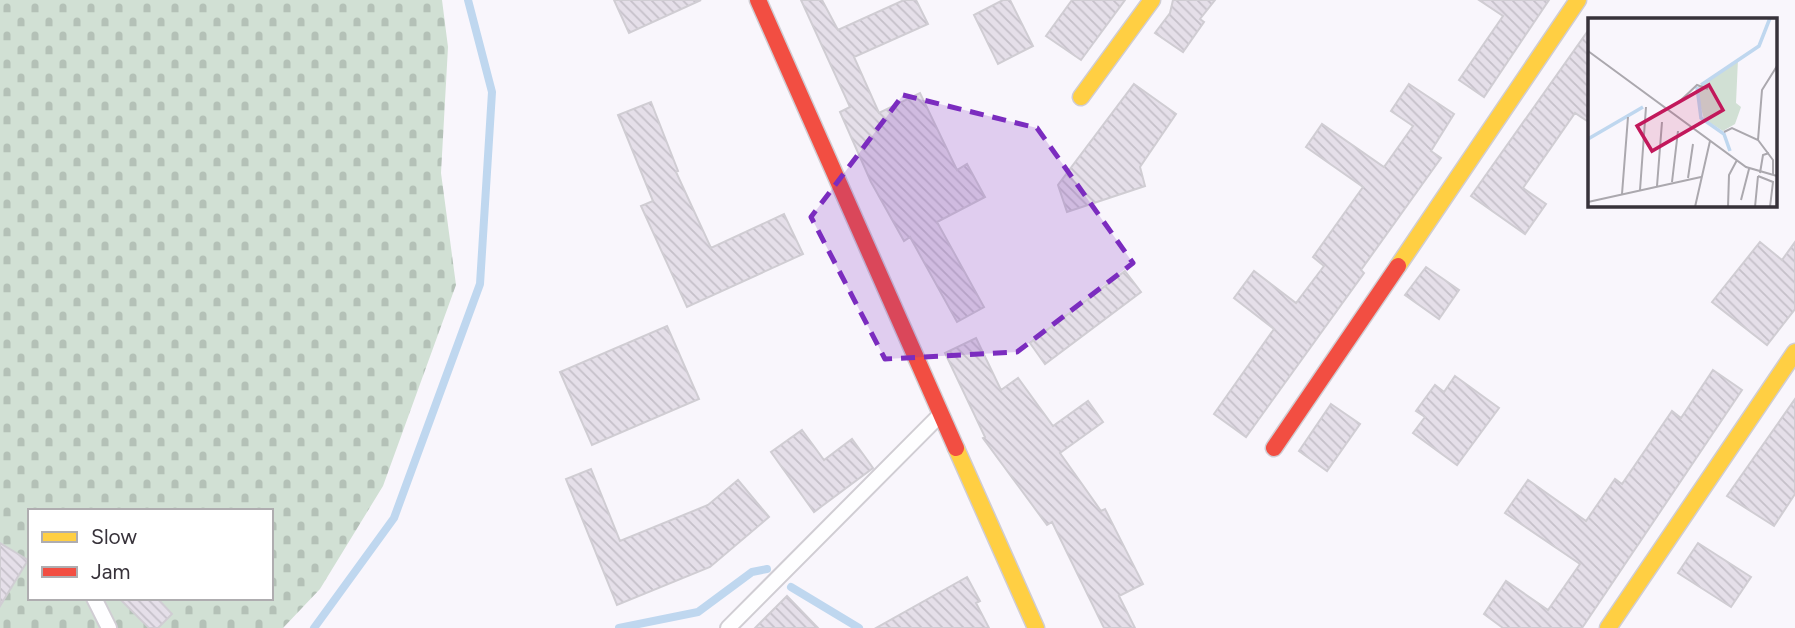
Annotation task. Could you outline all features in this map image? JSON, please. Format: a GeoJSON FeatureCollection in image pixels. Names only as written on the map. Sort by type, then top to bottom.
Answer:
{"type":"FeatureCollection","features":[{"type":"Feature","properties":{"kind":"street"},"geometry":{"type":"LineString","coordinates":[[758,0],[1036,628]]}},
{"type":"Feature","properties":{"kind":"street"},"geometry":{"type":"LineString","coordinates":[[1081,97],[1152,0]]}},
{"type":"Feature","properties":{"kind":"street"},"geometry":{"type":"LineString","coordinates":[[1274,448],[1578,0]]}},
{"type":"Feature","properties":{"kind":"street"},"geometry":{"type":"LineString","coordinates":[[1608,628],[1795,352]]}},
{"type":"Feature","properties":{"kind":"lane"},"geometry":{"type":"LineString","coordinates":[[728,628],[933,425],[941,412]]}},
{"type":"Feature","properties":{"kind":"lane"},"geometry":{"type":"LineString","coordinates":[[95,600],[109,628]]}},
{"type":"Feature","properties":{"kind":"highlighted area"},"geometry":{"type":"Polygon","coordinates":[[[903,95],[1037,128],[1133,263],[1017,352],[885,359],[811,217],[903,95]]]}},
{"type":"Feature","properties":{"kind":"green space"},"geometry":{"type":"Polygon","coordinates":[[[0,0],[442,0],[448,47],[441,173],[456,285],[383,486],[320,589],[283,628],[0,628],[0,0]]]}},
{"type":"Feature","properties":{"kind":"building"},"geometry":{"type":"Polygon","coordinates":[[[614,0],[701,0],[629,33],[614,0]]]}},
{"type":"Feature","properties":{"kind":"building"},"geometry":{"type":"Polygon","coordinates":[[[801,0],[822,0],[838,30],[904,0],[916,0],[928,24],[854,57],[879,113],[920,93],[957,170],[967,164],[985,197],[937,222],[984,307],[957,322],[910,237],[904,241],[871,182],[840,112],[850,107],[801,0]]]}},
{"type":"Feature","properties":{"kind":"building"},"geometry":{"type":"Polygon","coordinates":[[[1003,0],[1010,0],[1033,46],[998,64],[974,15],[1003,0]]]}},
{"type":"Feature","properties":{"kind":"building"},"geometry":{"type":"Polygon","coordinates":[[[1072,0],[1125,0],[1081,60],[1046,36],[1072,0]]]}},
{"type":"Feature","properties":{"kind":"building"},"geometry":{"type":"Polygon","coordinates":[[[1173,0],[1215,0],[1200,19],[1204,22],[1183,52],[1155,33],[1170,13],[1173,0]]]}},
{"type":"Feature","properties":{"kind":"building"},"geometry":{"type":"Polygon","coordinates":[[[1479,0],[1549,0],[1484,97],[1459,80],[1503,16],[1479,0]]]}},
{"type":"Feature","properties":{"kind":"building"},"geometry":{"type":"Polygon","coordinates":[[[1588,31],[1588,122],[1575,113],[1523,188],[1546,204],[1525,234],[1471,196],[1588,31]]]}},
{"type":"Feature","properties":{"kind":"building"},"geometry":{"type":"Polygon","coordinates":[[[1134,84],[1176,114],[1140,167],[1145,186],[1067,212],[1058,185],[1134,84]]]}},
{"type":"Feature","properties":{"kind":"building"},"geometry":{"type":"Polygon","coordinates":[[[1409,84],[1454,114],[1431,151],[1441,158],[1361,270],[1364,273],[1246,437],[1214,414],[1274,329],[1234,298],[1254,271],[1296,303],[1324,266],[1313,257],[1363,187],[1306,147],[1322,124],[1384,167],[1413,126],[1391,111],[1409,84]]]}},
{"type":"Feature","properties":{"kind":"building"},"geometry":{"type":"Polygon","coordinates":[[[651,102],[678,171],[676,172],[711,248],[784,214],[803,254],[687,307],[641,206],[653,201],[618,115],[651,102]]]}},
{"type":"Feature","properties":{"kind":"building"},"geometry":{"type":"Polygon","coordinates":[[[1760,242],[1782,260],[1795,242],[1795,309],[1767,345],[1712,302],[1760,242]]]}},
{"type":"Feature","properties":{"kind":"building"},"geometry":{"type":"Polygon","coordinates":[[[1426,267],[1459,290],[1439,319],[1405,295],[1426,267]]]}},
{"type":"Feature","properties":{"kind":"building"},"geometry":{"type":"Polygon","coordinates":[[[1125,271],[1141,292],[1045,364],[1030,343],[1125,271]]]}},
{"type":"Feature","properties":{"kind":"building"},"geometry":{"type":"Polygon","coordinates":[[[667,326],[699,399],[592,445],[560,372],[667,326]]]}},
{"type":"Feature","properties":{"kind":"building"},"geometry":{"type":"Polygon","coordinates":[[[976,338],[1001,390],[1018,378],[1053,426],[1088,401],[1103,422],[1060,453],[1101,511],[1105,509],[1143,584],[1119,596],[1135,628],[1104,628],[1052,522],[1047,525],[983,438],[985,437],[945,353],[976,338]]]}},
{"type":"Feature","properties":{"kind":"building"},"geometry":{"type":"Polygon","coordinates":[[[1713,370],[1742,390],[1582,628],[1503,628],[1484,614],[1506,581],[1548,610],[1580,564],[1505,513],[1528,480],[1586,521],[1615,479],[1622,484],[1672,411],[1681,418],[1713,370]]]}},
{"type":"Feature","properties":{"kind":"building"},"geometry":{"type":"Polygon","coordinates":[[[1455,376],[1499,408],[1457,465],[1413,433],[1425,417],[1416,411],[1435,385],[1444,392],[1455,376]]]}},
{"type":"Feature","properties":{"kind":"building"},"geometry":{"type":"Polygon","coordinates":[[[1795,399],[1795,494],[1774,526],[1727,496],[1795,399]]]}},
{"type":"Feature","properties":{"kind":"building"},"geometry":{"type":"Polygon","coordinates":[[[1331,404],[1360,424],[1327,471],[1299,451],[1331,404]]]}},
{"type":"Feature","properties":{"kind":"building"},"geometry":{"type":"Polygon","coordinates":[[[802,430],[824,460],[852,439],[873,468],[814,512],[771,452],[802,430]]]}},
{"type":"Feature","properties":{"kind":"building"},"geometry":{"type":"Polygon","coordinates":[[[591,469],[620,541],[708,505],[738,480],[769,517],[710,567],[617,605],[566,479],[591,469]]]}},
{"type":"Feature","properties":{"kind":"building"},"geometry":{"type":"Polygon","coordinates":[[[0,543],[28,560],[0,606],[0,543]]]}},
{"type":"Feature","properties":{"kind":"building"},"geometry":{"type":"Polygon","coordinates":[[[1698,543],[1751,577],[1731,607],[1678,573],[1698,543]]]}},
{"type":"Feature","properties":{"kind":"building"},"geometry":{"type":"Polygon","coordinates":[[[967,577],[980,601],[976,603],[989,628],[876,628],[967,577]]]}},
{"type":"Feature","properties":{"kind":"building"},"geometry":{"type":"Polygon","coordinates":[[[787,596],[818,628],[755,628],[787,596]]]}},
{"type":"Feature","properties":{"kind":"building"},"geometry":{"type":"Polygon","coordinates":[[[121,600],[159,600],[172,614],[158,628],[149,628],[121,600]]]}},
{"type":"Feature","properties":{"kind":"waterway"},"geometry":{"type":"LineString","coordinates":[[314,628],[394,518],[480,284],[492,92],[468,0]]}},
{"type":"Feature","properties":{"kind":"waterway"},"geometry":{"type":"LineString","coordinates":[[619,628],[698,612],[752,572],[767,569]]}},
{"type":"Feature","properties":{"kind":"waterway"},"geometry":{"type":"LineString","coordinates":[[791,587],[859,628]]}},
{"type":"Feature","properties":{"kind":"traffic: slow"},"geometry":{"type":"LineString","coordinates":[[1081,97],[1152,0]]}},
{"type":"Feature","properties":{"kind":"traffic: slow"},"geometry":{"type":"LineString","coordinates":[[1398,266],[1578,0]]}},
{"type":"Feature","properties":{"kind":"traffic: slow"},"geometry":{"type":"LineString","coordinates":[[1608,628],[1795,352]]}},
{"type":"Feature","properties":{"kind":"traffic: slow"},"geometry":{"type":"LineString","coordinates":[[956,448],[1036,628]]}},
{"type":"Feature","properties":{"kind":"traffic: jam"},"geometry":{"type":"LineString","coordinates":[[758,0],[956,448]]}},
{"type":"Feature","properties":{"kind":"traffic: jam"},"geometry":{"type":"LineString","coordinates":[[1274,448],[1398,266]]}}]}
